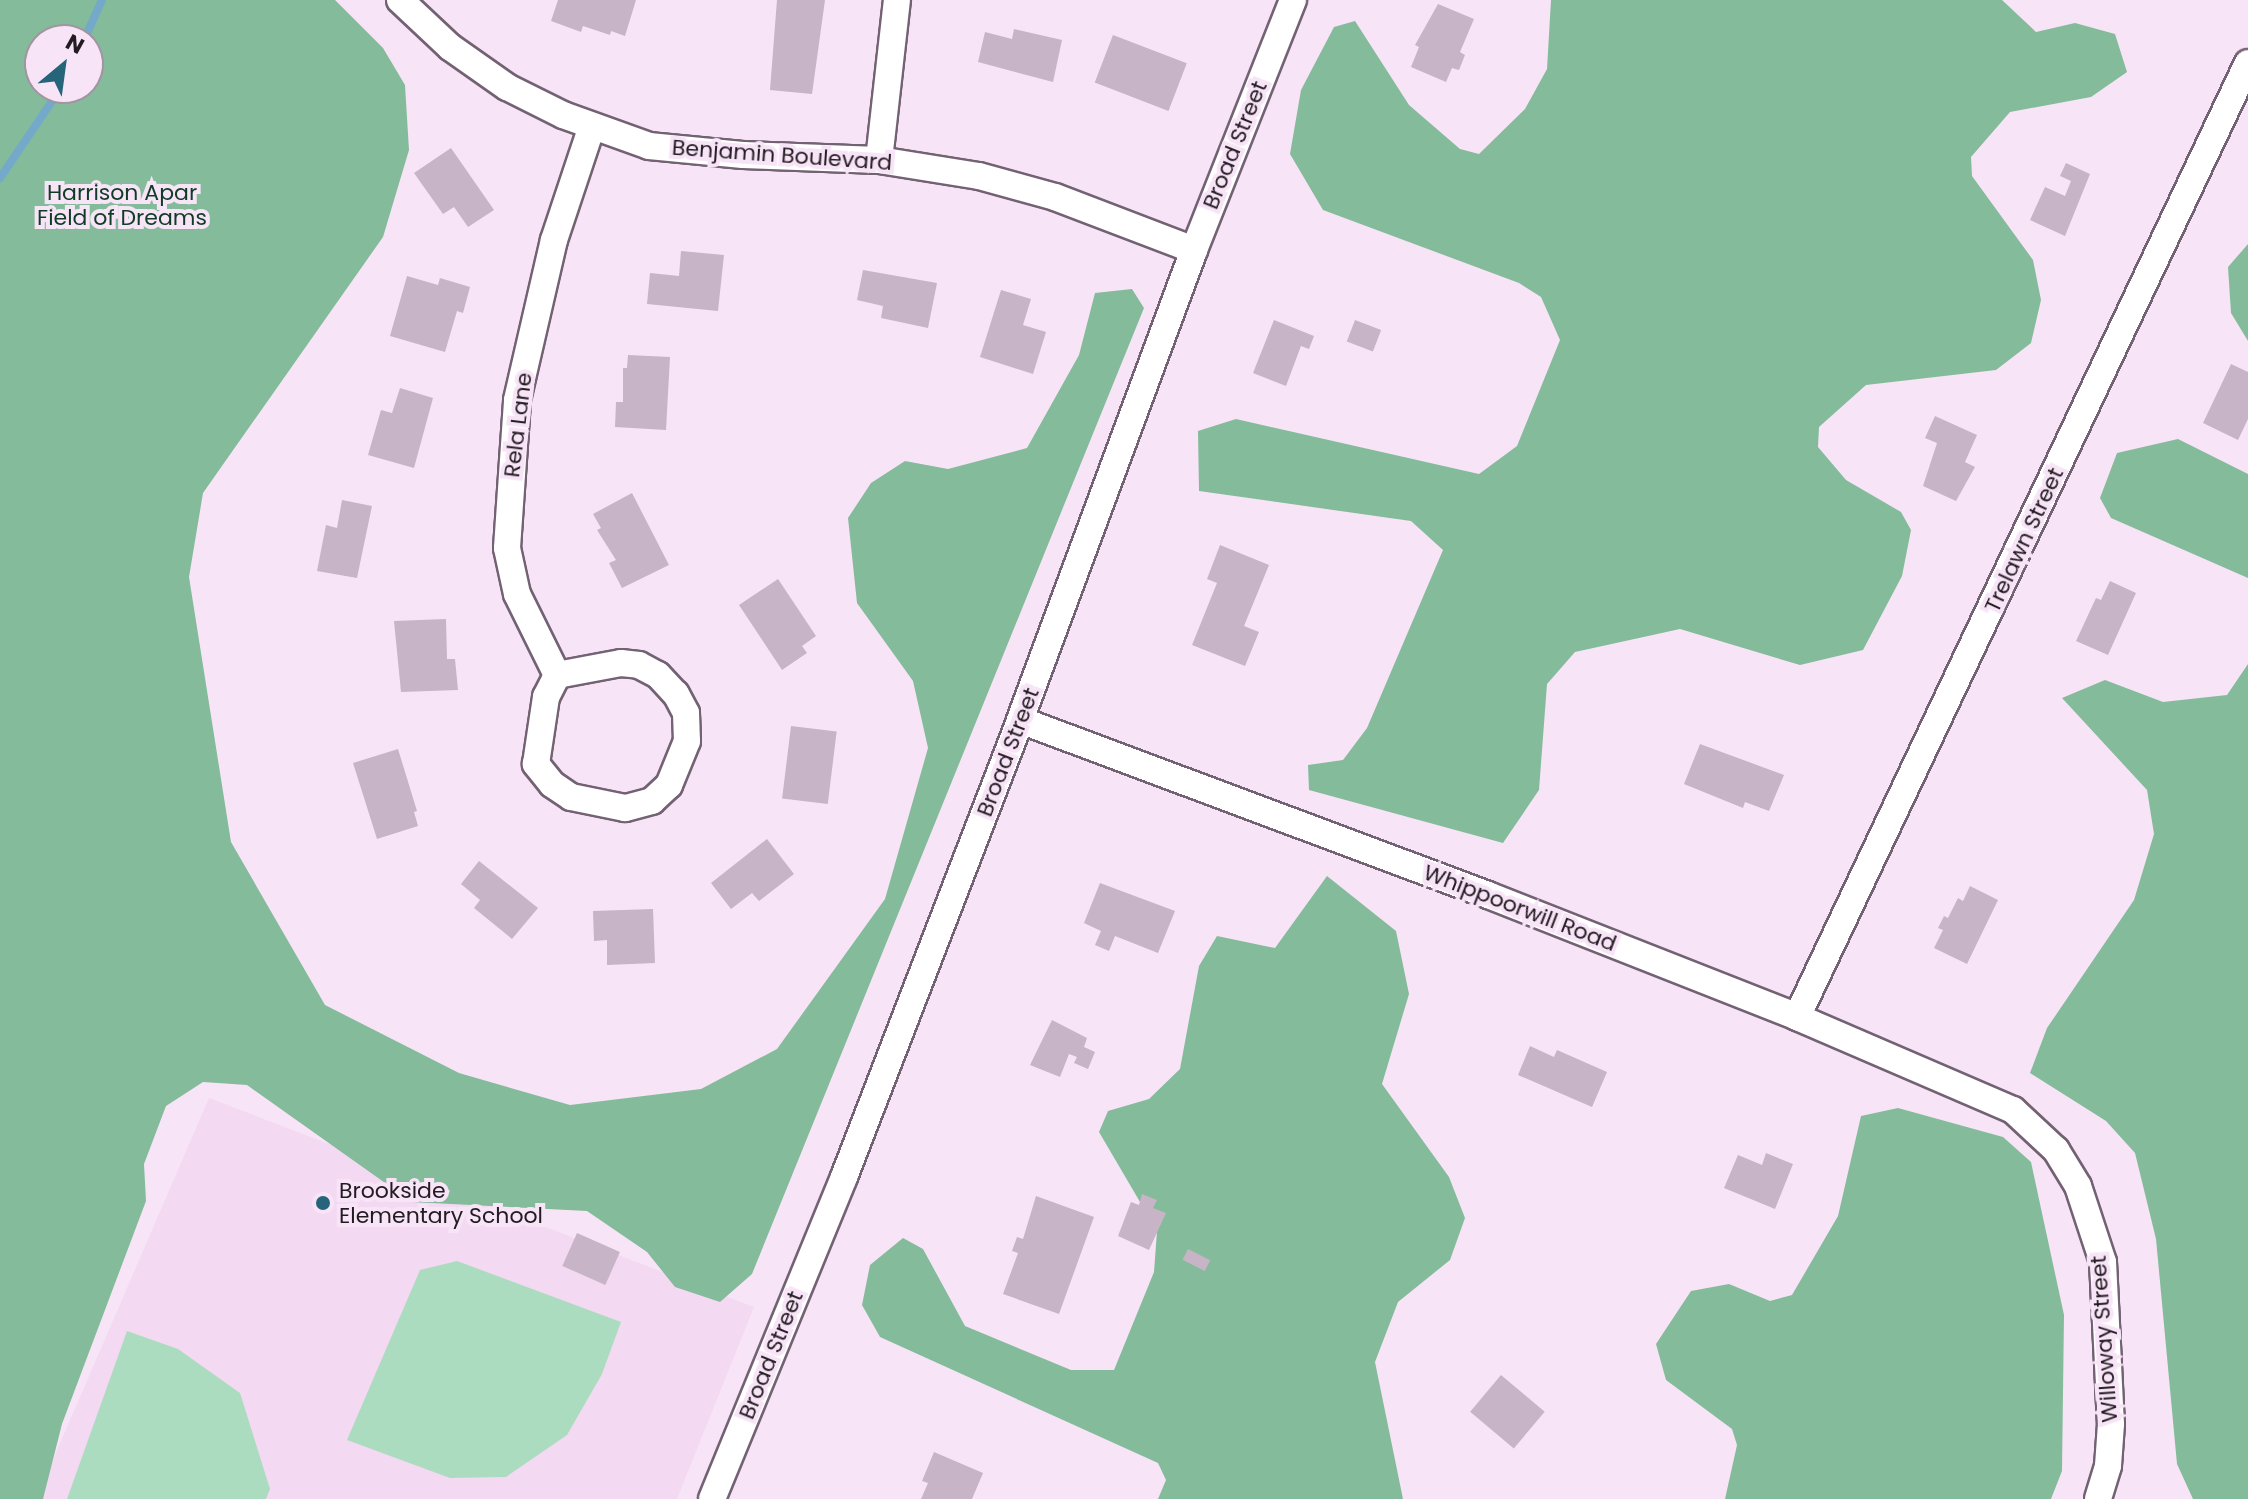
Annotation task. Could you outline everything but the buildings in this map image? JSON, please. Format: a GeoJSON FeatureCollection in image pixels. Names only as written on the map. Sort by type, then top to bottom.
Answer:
{"type":"FeatureCollection","features":[{"type":"Feature","properties":{"kind":"street","name":"Benjamin Boulevard"},"geometry":{"type":"LineString","coordinates":[[400,0],[450,47],[507,87],[592,126],[649,146],[743,155],[879,160],[979,176],[1055,197],[1194,250]]}},
{"type":"Feature","properties":{"kind":"street"},"geometry":{"type":"LineString","coordinates":[[879,160],[897,0]]}},
{"type":"Feature","properties":{"kind":"street","name":"Broad Street"},"geometry":{"type":"LineString","coordinates":[[712,1499],[844,1177],[1020,720],[1194,250],[1293,0]]}},
{"type":"Feature","properties":{"kind":"street","name":"Trelawn Street"},"geometry":{"type":"LineString","coordinates":[[1797,1017],[2248,63]]}},
{"type":"Feature","properties":{"kind":"street","name":"Rela Lane"},"geometry":{"type":"LineString","coordinates":[[557,675],[517,594],[507,548],[517,400],[554,240],[592,126]]}},
{"type":"Feature","properties":{"kind":"street"},"geometry":{"type":"LineString","coordinates":[[621,663],[639,665],[658,675],[676,694],[686,713],[687,741],[681,764],[669,785],[652,801],[625,808],[571,797],[552,784],[536,764],[546,697],[557,675],[621,663]]}},
{"type":"Feature","properties":{"kind":"street","name":"Whippoorwill Road"},"geometry":{"type":"LineString","coordinates":[[1020,720],[1488,895],[1797,1017],[2013,1110]]}},
{"type":"Feature","properties":{"kind":"street","name":"Willoway Street"},"geometry":{"type":"LineString","coordinates":[[2013,1110],[2056,1150],[2078,1186],[2103,1262],[2111,1424],[2108,1466],[2098,1499]]}},
{"type":"Feature","properties":{"kind":"shaded area","name":"Brookside Elementary School"},"geometry":{"type":"Polygon","coordinates":[[[209,1098],[754,1307],[677,1499],[36,1499],[209,1098]]]}},
{"type":"Feature","properties":{"kind":"green space","name":"Harrison Apar Field of Dreams"},"geometry":{"type":"Polygon","coordinates":[[[0,0],[335,0],[383,48],[405,85],[409,150],[383,237],[203,493],[189,577],[231,842],[325,1005],[459,1073],[570,1105],[701,1089],[777,1049],[885,899],[928,748],[913,681],[857,603],[848,518],[871,483],[905,461],[948,469],[1027,448],[1079,355],[1095,293],[1132,289],[1144,308],[752,1274],[720,1302],[675,1287],[647,1252],[587,1211],[412,1202],[247,1085],[203,1082],[166,1106],[144,1164],[146,1201],[62,1424],[43,1499],[0,1499],[0,0]]]}},
{"type":"Feature","properties":{"kind":"green space"},"geometry":{"type":"Polygon","coordinates":[[[1551,0],[2002,0],[2036,32],[2075,23],[2115,34],[2127,72],[2091,97],[2010,112],[1971,157],[1972,176],[2033,260],[2041,300],[2031,343],[1996,370],[1866,385],[1819,427],[1818,447],[1846,480],[1901,512],[1911,530],[1902,576],[1863,650],[1800,665],[1680,629],[1575,652],[1547,684],[1539,790],[1503,843],[1309,790],[1308,765],[1343,760],[1367,728],[1443,550],[1411,521],[1199,491],[1198,431],[1236,419],[1479,474],[1517,446],[1560,340],[1541,297],[1519,283],[1323,210],[1290,154],[1301,90],[1334,27],[1355,21],[1409,105],[1460,149],[1479,154],[1525,109],[1547,69],[1551,0]]]}},
{"type":"Feature","properties":{"kind":"green space"},"geometry":{"type":"Polygon","coordinates":[[[2248,244],[2248,341],[2231,313],[2228,267],[2248,244]]]}},
{"type":"Feature","properties":{"kind":"green space"},"geometry":{"type":"Polygon","coordinates":[[[2178,439],[2248,474],[2248,578],[2111,518],[2100,498],[2117,453],[2178,439]]]}},
{"type":"Feature","properties":{"kind":"green space"},"geometry":{"type":"Polygon","coordinates":[[[2248,664],[2248,1499],[2193,1499],[2177,1464],[2156,1239],[2135,1153],[2106,1121],[2030,1073],[2047,1028],[2134,900],[2154,834],[2147,790],[2062,698],[2105,680],[2163,702],[2227,695],[2248,664]]]}},
{"type":"Feature","properties":{"kind":"green space"},"geometry":{"type":"Polygon","coordinates":[[[1327,876],[1396,931],[1409,994],[1382,1084],[1449,1177],[1465,1218],[1450,1260],[1398,1302],[1375,1362],[1403,1499],[1158,1499],[1166,1480],[1158,1463],[880,1337],[862,1305],[870,1265],[903,1238],[923,1249],[965,1326],[1071,1370],[1114,1370],[1154,1272],[1157,1231],[1099,1132],[1108,1111],[1149,1099],[1180,1069],[1199,966],[1217,936],[1275,948],[1327,876]]]}},
{"type":"Feature","properties":{"kind":"green space"},"geometry":{"type":"Polygon","coordinates":[[[1898,1108],[2003,1137],[2031,1162],[2064,1315],[2062,1471],[2051,1499],[1725,1499],[1737,1445],[1732,1429],[1666,1380],[1656,1344],[1691,1291],[1729,1284],[1770,1301],[1792,1295],[1838,1216],[1861,1116],[1898,1108]]]}},
{"type":"Feature","properties":{"kind":"green space"},"geometry":{"type":"Polygon","coordinates":[[[457,1261],[621,1322],[602,1374],[567,1435],[506,1477],[450,1478],[347,1440],[420,1270],[457,1261]]]}},
{"type":"Feature","properties":{"kind":"green space"},"geometry":{"type":"Polygon","coordinates":[[[127,1331],[178,1349],[240,1393],[270,1489],[266,1499],[67,1499],[127,1331]]]}},
{"type":"Feature","properties":{"kind":"waterway"},"geometry":{"type":"LineString","coordinates":[[91,24],[102,0]]}},
{"type":"Feature","properties":{"kind":"waterway"},"geometry":{"type":"LineString","coordinates":[[0,178],[50,104]]}},
{"type":"Feature","properties":{"kind":"place","name":"Brookside Elementary School"},"geometry":{"type":"Point","coordinates":[323,1203]}}]}
